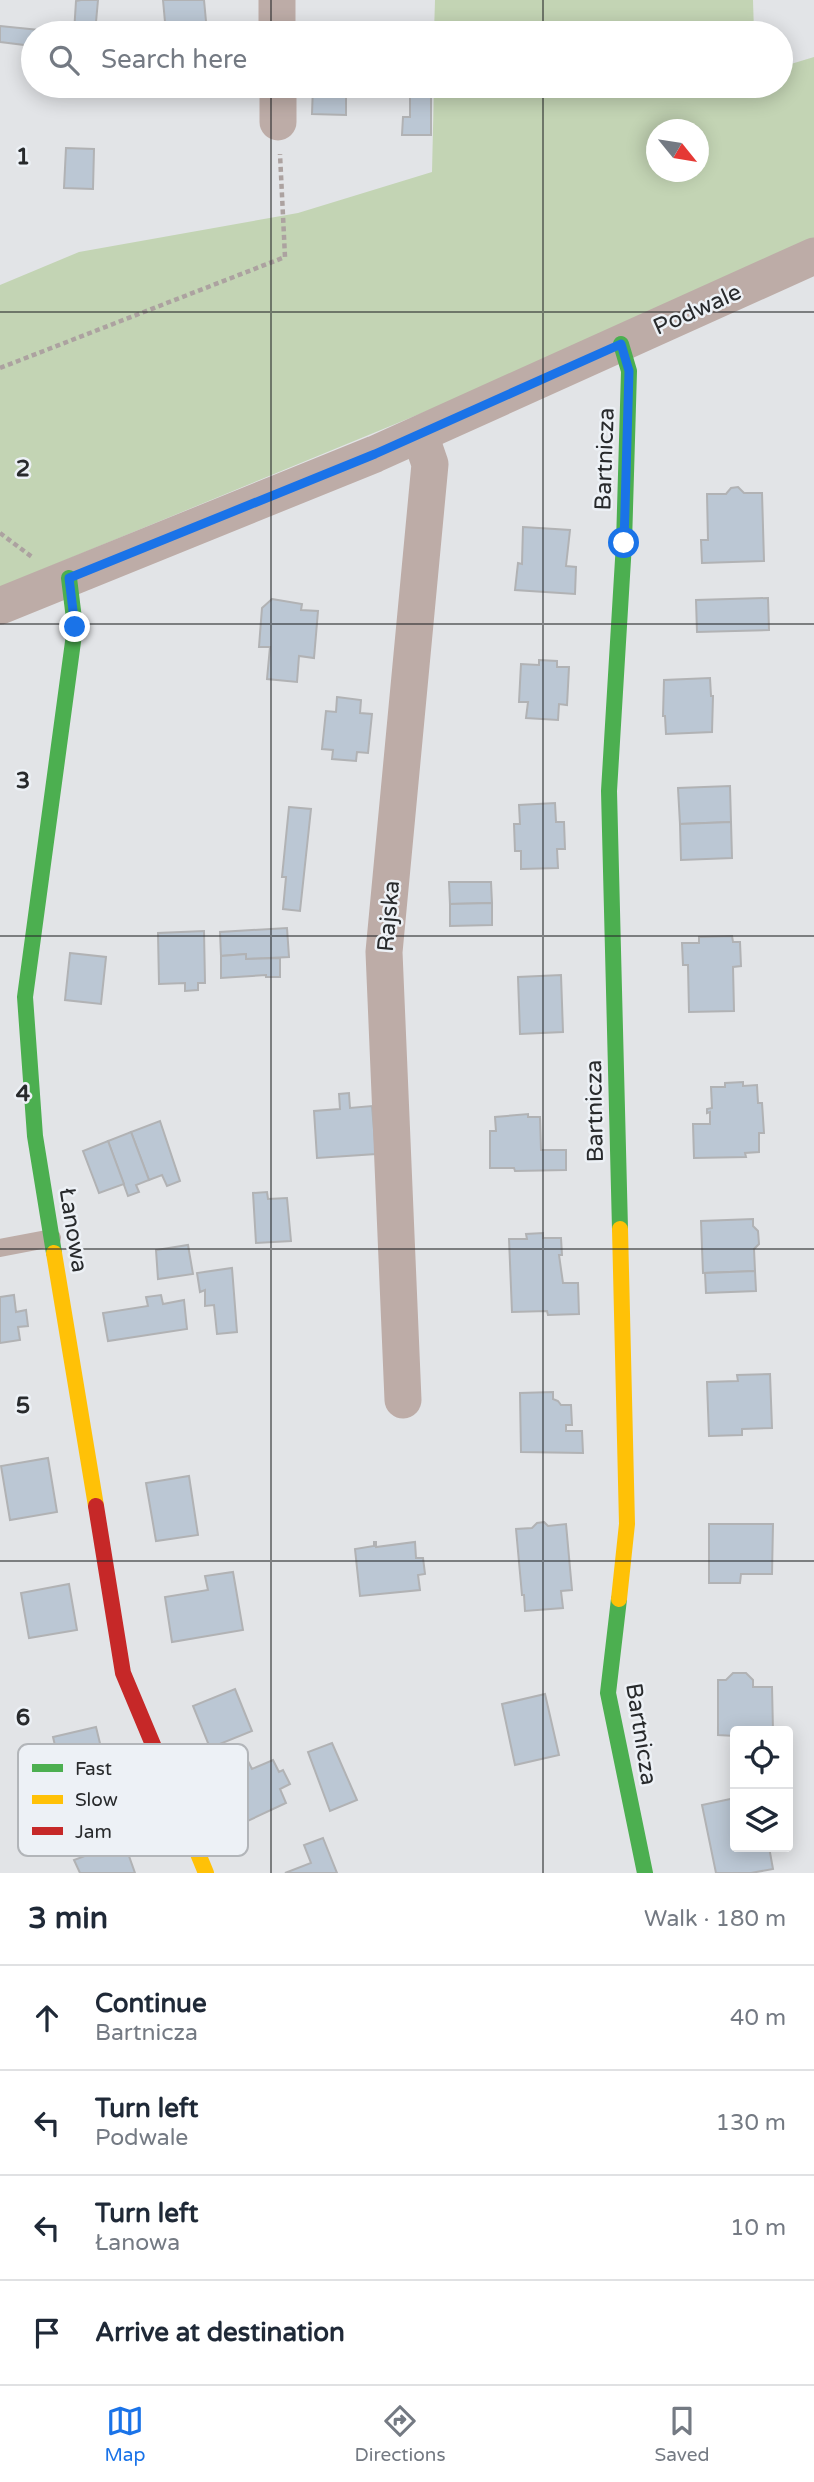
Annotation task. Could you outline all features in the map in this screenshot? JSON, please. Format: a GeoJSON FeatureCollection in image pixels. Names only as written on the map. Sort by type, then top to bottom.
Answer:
{"type":"FeatureCollection","features":[{"type":"Feature","properties":{"kind":"street"},"geometry":{"type":"LineString","coordinates":[[277,0],[277,21]]}},
{"type":"Feature","properties":{"kind":"street"},"geometry":{"type":"LineString","coordinates":[[278,98],[278,122]]}},
{"type":"Feature","properties":{"kind":"street","name":"Podwale"},"geometry":{"type":"LineString","coordinates":[[0,606],[420,435],[814,257]]}},
{"type":"Feature","properties":{"kind":"street","name":"Bartnicza"},"geometry":{"type":"LineString","coordinates":[[621,344],[629,371],[624,543],[609,791],[627,1524],[608,1693],[645,1873]]}},
{"type":"Feature","properties":{"kind":"street","name":"Rajska"},"geometry":{"type":"LineString","coordinates":[[403,1400],[384,952],[430,464],[420,435]]}},
{"type":"Feature","properties":{"kind":"street","name":"Łanowa"},"geometry":{"type":"LineString","coordinates":[[69,578],[75,627],[25,997],[35,1136],[124,1673],[153,1744]]}},
{"type":"Feature","properties":{"kind":"street","name":"Łanowa"},"geometry":{"type":"LineString","coordinates":[[199,1856],[206,1873]]}},
{"type":"Feature","properties":{"kind":"lane"},"geometry":{"type":"LineString","coordinates":[[0,1248],[52,1238]]}},
{"type":"Feature","properties":{"kind":"path"},"geometry":{"type":"LineString","coordinates":[[0,369],[285,257],[278,122]]}},
{"type":"Feature","properties":{"kind":"green space"},"geometry":{"type":"Polygon","coordinates":[[[435,0],[753,0],[754,21],[434,21],[435,0]]]}},
{"type":"Feature","properties":{"kind":"green space"},"geometry":{"type":"Polygon","coordinates":[[[814,57],[814,239],[541,364],[0,587],[0,285],[79,252],[298,213],[432,172],[434,98],[793,98],[793,63],[814,57]]]}},
{"type":"Feature","properties":{"kind":"building"},"geometry":{"type":"Polygon","coordinates":[[[98,0],[96,21],[75,21],[76,1],[98,0]]]}},
{"type":"Feature","properties":{"kind":"building"},"geometry":{"type":"Polygon","coordinates":[[[163,0],[204,0],[206,21],[165,21],[163,0]]]}},
{"type":"Feature","properties":{"kind":"building"},"geometry":{"type":"Polygon","coordinates":[[[0,26],[21,28],[21,45],[0,42],[0,26]]]}},
{"type":"Feature","properties":{"kind":"building"},"geometry":{"type":"Polygon","coordinates":[[[313,98],[346,98],[346,115],[312,114],[313,98]]]}},
{"type":"Feature","properties":{"kind":"building"},"geometry":{"type":"Polygon","coordinates":[[[410,98],[431,98],[431,135],[402,135],[403,117],[410,117],[410,98]]]}},
{"type":"Feature","properties":{"kind":"building"},"geometry":{"type":"Polygon","coordinates":[[[66,148],[94,149],[93,189],[64,188],[66,148]]]}},
{"type":"Feature","properties":{"kind":"building"},"geometry":{"type":"Polygon","coordinates":[[[738,487],[744,493],[762,493],[764,561],[702,563],[701,540],[708,540],[707,494],[726,494],[731,488],[738,487]]]}},
{"type":"Feature","properties":{"kind":"building"},"geometry":{"type":"Polygon","coordinates":[[[523,527],[570,530],[566,566],[576,567],[575,594],[515,590],[518,563],[522,564],[523,527]]]}},
{"type":"Feature","properties":{"kind":"building"},"geometry":{"type":"Polygon","coordinates":[[[768,598],[769,630],[697,632],[696,600],[768,598]]]}},
{"type":"Feature","properties":{"kind":"building"},"geometry":{"type":"Polygon","coordinates":[[[272,599],[302,604],[301,610],[318,611],[314,658],[299,656],[297,682],[267,679],[270,647],[259,647],[262,608],[272,599]]]}},
{"type":"Feature","properties":{"kind":"building"},"geometry":{"type":"Polygon","coordinates":[[[539,660],[557,661],[557,667],[569,667],[567,705],[559,704],[558,720],[526,718],[528,702],[519,702],[521,664],[539,665],[539,660]]]}},
{"type":"Feature","properties":{"kind":"building"},"geometry":{"type":"Polygon","coordinates":[[[710,678],[713,696],[712,732],[666,734],[663,716],[664,680],[710,678]]]}},
{"type":"Feature","properties":{"kind":"building"},"geometry":{"type":"Polygon","coordinates":[[[337,697],[361,700],[360,713],[372,714],[368,753],[357,752],[356,761],[332,759],[333,750],[322,749],[326,711],[336,712],[337,697]]]}},
{"type":"Feature","properties":{"kind":"building"},"geometry":{"type":"Polygon","coordinates":[[[730,786],[731,822],[680,824],[678,788],[730,786]]]}},
{"type":"Feature","properties":{"kind":"building"},"geometry":{"type":"Polygon","coordinates":[[[555,803],[556,822],[564,822],[565,849],[557,849],[558,868],[521,869],[521,851],[515,851],[514,824],[520,824],[519,805],[555,803]]]}},
{"type":"Feature","properties":{"kind":"building"},"geometry":{"type":"Polygon","coordinates":[[[289,807],[311,809],[300,911],[283,909],[286,877],[282,877],[289,807]]]}},
{"type":"Feature","properties":{"kind":"building"},"geometry":{"type":"Polygon","coordinates":[[[731,822],[732,858],[681,860],[680,824],[731,822]]]}},
{"type":"Feature","properties":{"kind":"building"},"geometry":{"type":"Polygon","coordinates":[[[449,882],[491,882],[492,903],[450,904],[449,882]]]}},
{"type":"Feature","properties":{"kind":"building"},"geometry":{"type":"Polygon","coordinates":[[[492,903],[492,925],[450,926],[450,904],[492,903]]]}},
{"type":"Feature","properties":{"kind":"building"},"geometry":{"type":"Polygon","coordinates":[[[287,928],[289,957],[246,959],[246,954],[221,956],[220,932],[287,928]]]}},
{"type":"Feature","properties":{"kind":"building"},"geometry":{"type":"Polygon","coordinates":[[[204,931],[205,983],[198,983],[198,990],[185,991],[185,983],[159,984],[158,933],[204,931]]]}},
{"type":"Feature","properties":{"kind":"building"},"geometry":{"type":"Polygon","coordinates":[[[732,936],[733,942],[740,942],[741,966],[733,967],[734,1011],[689,1012],[688,965],[683,965],[682,943],[699,943],[699,937],[732,936]]]}},
{"type":"Feature","properties":{"kind":"building"},"geometry":{"type":"Polygon","coordinates":[[[70,953],[106,957],[101,1004],[65,1000],[70,953]]]}},
{"type":"Feature","properties":{"kind":"building"},"geometry":{"type":"Polygon","coordinates":[[[246,954],[246,959],[280,958],[280,977],[266,975],[221,978],[221,956],[246,954]]]}},
{"type":"Feature","properties":{"kind":"building"},"geometry":{"type":"Polygon","coordinates":[[[561,975],[563,1032],[520,1034],[518,977],[561,975]]]}},
{"type":"Feature","properties":{"kind":"building"},"geometry":{"type":"Polygon","coordinates":[[[743,1082],[743,1086],[757,1085],[758,1103],[762,1103],[764,1133],[759,1133],[759,1152],[745,1153],[746,1157],[694,1158],[693,1124],[710,1124],[710,1112],[707,1113],[707,1109],[712,1108],[711,1087],[725,1087],[725,1083],[743,1082]]]}},
{"type":"Feature","properties":{"kind":"building"},"geometry":{"type":"Polygon","coordinates":[[[349,1093],[350,1108],[372,1106],[376,1154],[317,1158],[314,1111],[340,1109],[339,1094],[349,1093]]]}},
{"type":"Feature","properties":{"kind":"building"},"geometry":{"type":"Polygon","coordinates":[[[528,1114],[528,1117],[540,1117],[541,1150],[566,1150],[566,1170],[515,1171],[514,1168],[490,1168],[490,1131],[496,1131],[495,1117],[528,1114]]]}},
{"type":"Feature","properties":{"kind":"building"},"geometry":{"type":"Polygon","coordinates":[[[160,1121],[180,1181],[167,1186],[162,1175],[149,1180],[131,1132],[160,1121]]]}},
{"type":"Feature","properties":{"kind":"building"},"geometry":{"type":"Polygon","coordinates":[[[131,1132],[149,1180],[136,1185],[139,1192],[128,1196],[108,1141],[131,1132]]]}},
{"type":"Feature","properties":{"kind":"building"},"geometry":{"type":"Polygon","coordinates":[[[108,1141],[124,1184],[99,1193],[83,1151],[108,1141]]]}},
{"type":"Feature","properties":{"kind":"building"},"geometry":{"type":"Polygon","coordinates":[[[267,1192],[268,1199],[287,1198],[291,1241],[256,1243],[253,1193],[267,1192]]]}},
{"type":"Feature","properties":{"kind":"building"},"geometry":{"type":"Polygon","coordinates":[[[753,1219],[759,1244],[754,1249],[755,1271],[703,1273],[701,1221],[753,1219]]]}},
{"type":"Feature","properties":{"kind":"building"},"geometry":{"type":"Polygon","coordinates":[[[543,1233],[543,1238],[561,1238],[562,1255],[559,1255],[563,1283],[578,1283],[579,1314],[512,1312],[509,1239],[527,1239],[526,1234],[543,1233]]]}},
{"type":"Feature","properties":{"kind":"building"},"geometry":{"type":"Polygon","coordinates":[[[188,1245],[193,1274],[158,1279],[156,1250],[188,1245]]]}},
{"type":"Feature","properties":{"kind":"building"},"geometry":{"type":"Polygon","coordinates":[[[232,1268],[237,1332],[217,1334],[214,1305],[205,1306],[205,1290],[200,1292],[197,1273],[232,1268]]]}},
{"type":"Feature","properties":{"kind":"building"},"geometry":{"type":"Polygon","coordinates":[[[755,1271],[756,1291],[706,1293],[705,1273],[755,1271]]]}},
{"type":"Feature","properties":{"kind":"building"},"geometry":{"type":"Polygon","coordinates":[[[14,1295],[16,1312],[26,1310],[28,1326],[18,1327],[20,1340],[0,1343],[0,1297],[14,1295]]]}},
{"type":"Feature","properties":{"kind":"building"},"geometry":{"type":"Polygon","coordinates":[[[161,1295],[163,1304],[184,1300],[187,1329],[108,1341],[103,1313],[148,1306],[146,1297],[161,1295]]]}},
{"type":"Feature","properties":{"kind":"building"},"geometry":{"type":"Polygon","coordinates":[[[770,1374],[772,1428],[742,1429],[742,1435],[709,1436],[707,1382],[738,1381],[737,1375],[770,1374]]]}},
{"type":"Feature","properties":{"kind":"building"},"geometry":{"type":"Polygon","coordinates":[[[553,1392],[553,1399],[561,1405],[571,1405],[572,1425],[566,1425],[566,1431],[582,1431],[583,1453],[521,1452],[520,1393],[553,1392]]]}},
{"type":"Feature","properties":{"kind":"building"},"geometry":{"type":"Polygon","coordinates":[[[48,1458],[57,1512],[10,1520],[1,1466],[48,1458]]]}},
{"type":"Feature","properties":{"kind":"building"},"geometry":{"type":"Polygon","coordinates":[[[189,1476],[198,1535],[156,1541],[146,1483],[189,1476]]]}},
{"type":"Feature","properties":{"kind":"building"},"geometry":{"type":"Polygon","coordinates":[[[544,1522],[548,1526],[566,1524],[572,1590],[561,1591],[563,1608],[525,1611],[516,1529],[532,1528],[537,1523],[544,1522]]]}},
{"type":"Feature","properties":{"kind":"building"},"geometry":{"type":"Polygon","coordinates":[[[709,1524],[773,1524],[772,1574],[741,1574],[740,1583],[709,1583],[709,1524]]]}},
{"type":"Feature","properties":{"kind":"building"},"geometry":{"type":"Polygon","coordinates":[[[374,1542],[376,1547],[415,1542],[416,1558],[423,1558],[425,1574],[418,1575],[420,1590],[360,1596],[355,1549],[374,1546],[374,1542]]]}},
{"type":"Feature","properties":{"kind":"building"},"geometry":{"type":"Polygon","coordinates":[[[233,1572],[243,1630],[172,1642],[165,1597],[208,1590],[205,1576],[233,1572]]]}},
{"type":"Feature","properties":{"kind":"building"},"geometry":{"type":"Polygon","coordinates":[[[69,1584],[77,1630],[29,1638],[21,1593],[69,1584]]]}},
{"type":"Feature","properties":{"kind":"building"},"geometry":{"type":"Polygon","coordinates":[[[733,1673],[746,1673],[753,1680],[753,1687],[772,1687],[773,1726],[730,1726],[730,1736],[718,1735],[718,1680],[726,1680],[733,1673]]]}},
{"type":"Feature","properties":{"kind":"building"},"geometry":{"type":"Polygon","coordinates":[[[235,1689],[252,1731],[220,1744],[208,1744],[193,1706],[235,1689]]]}},
{"type":"Feature","properties":{"kind":"building"},"geometry":{"type":"Polygon","coordinates":[[[545,1694],[559,1755],[515,1765],[502,1704],[545,1694]]]}},
{"type":"Feature","properties":{"kind":"building"},"geometry":{"type":"Polygon","coordinates":[[[96,1727],[100,1744],[55,1744],[53,1737],[96,1727]]]}},
{"type":"Feature","properties":{"kind":"building"},"geometry":{"type":"Polygon","coordinates":[[[332,1743],[357,1800],[330,1811],[308,1752],[332,1743]]]}},
{"type":"Feature","properties":{"kind":"building"},"geometry":{"type":"Polygon","coordinates":[[[273,1760],[279,1772],[283,1770],[290,1784],[280,1789],[286,1803],[248,1821],[248,1761],[252,1769],[273,1760]]]}},
{"type":"Feature","properties":{"kind":"building"},"geometry":{"type":"Polygon","coordinates":[[[730,1799],[730,1852],[770,1852],[773,1869],[751,1873],[716,1873],[702,1805],[730,1799]]]}},
{"type":"Feature","properties":{"kind":"building"},"geometry":{"type":"Polygon","coordinates":[[[323,1838],[337,1873],[285,1873],[311,1863],[304,1845],[323,1838]]]}},
{"type":"Feature","properties":{"kind":"building"},"geometry":{"type":"Polygon","coordinates":[[[85,1856],[129,1856],[135,1873],[80,1873],[74,1860],[85,1856]]]}},
{"type":"Feature","properties":{"kind":"traffic: fast"},"geometry":{"type":"LineString","coordinates":[[620,1229],[609,791],[624,543],[629,371],[621,344]]}},
{"type":"Feature","properties":{"kind":"traffic: fast"},"geometry":{"type":"LineString","coordinates":[[54,1253],[35,1136],[25,997],[75,627],[69,578]]}},
{"type":"Feature","properties":{"kind":"traffic: fast"},"geometry":{"type":"LineString","coordinates":[[619,1599],[608,1693],[645,1873]]}},
{"type":"Feature","properties":{"kind":"traffic: slow"},"geometry":{"type":"LineString","coordinates":[[619,1599],[627,1524],[620,1229]]}},
{"type":"Feature","properties":{"kind":"traffic: slow"},"geometry":{"type":"LineString","coordinates":[[54,1253],[96,1506]]}},
{"type":"Feature","properties":{"kind":"traffic: slow"},"geometry":{"type":"LineString","coordinates":[[199,1856],[206,1873]]}},
{"type":"Feature","properties":{"kind":"traffic: jam"},"geometry":{"type":"LineString","coordinates":[[96,1506],[123,1673],[153,1744]]}},
{"type":"Feature","properties":{"kind":"route"},"geometry":{"type":"LineString","coordinates":[[75,627],[69,578],[375,454],[621,344],[629,371],[624,543]]}}]}
